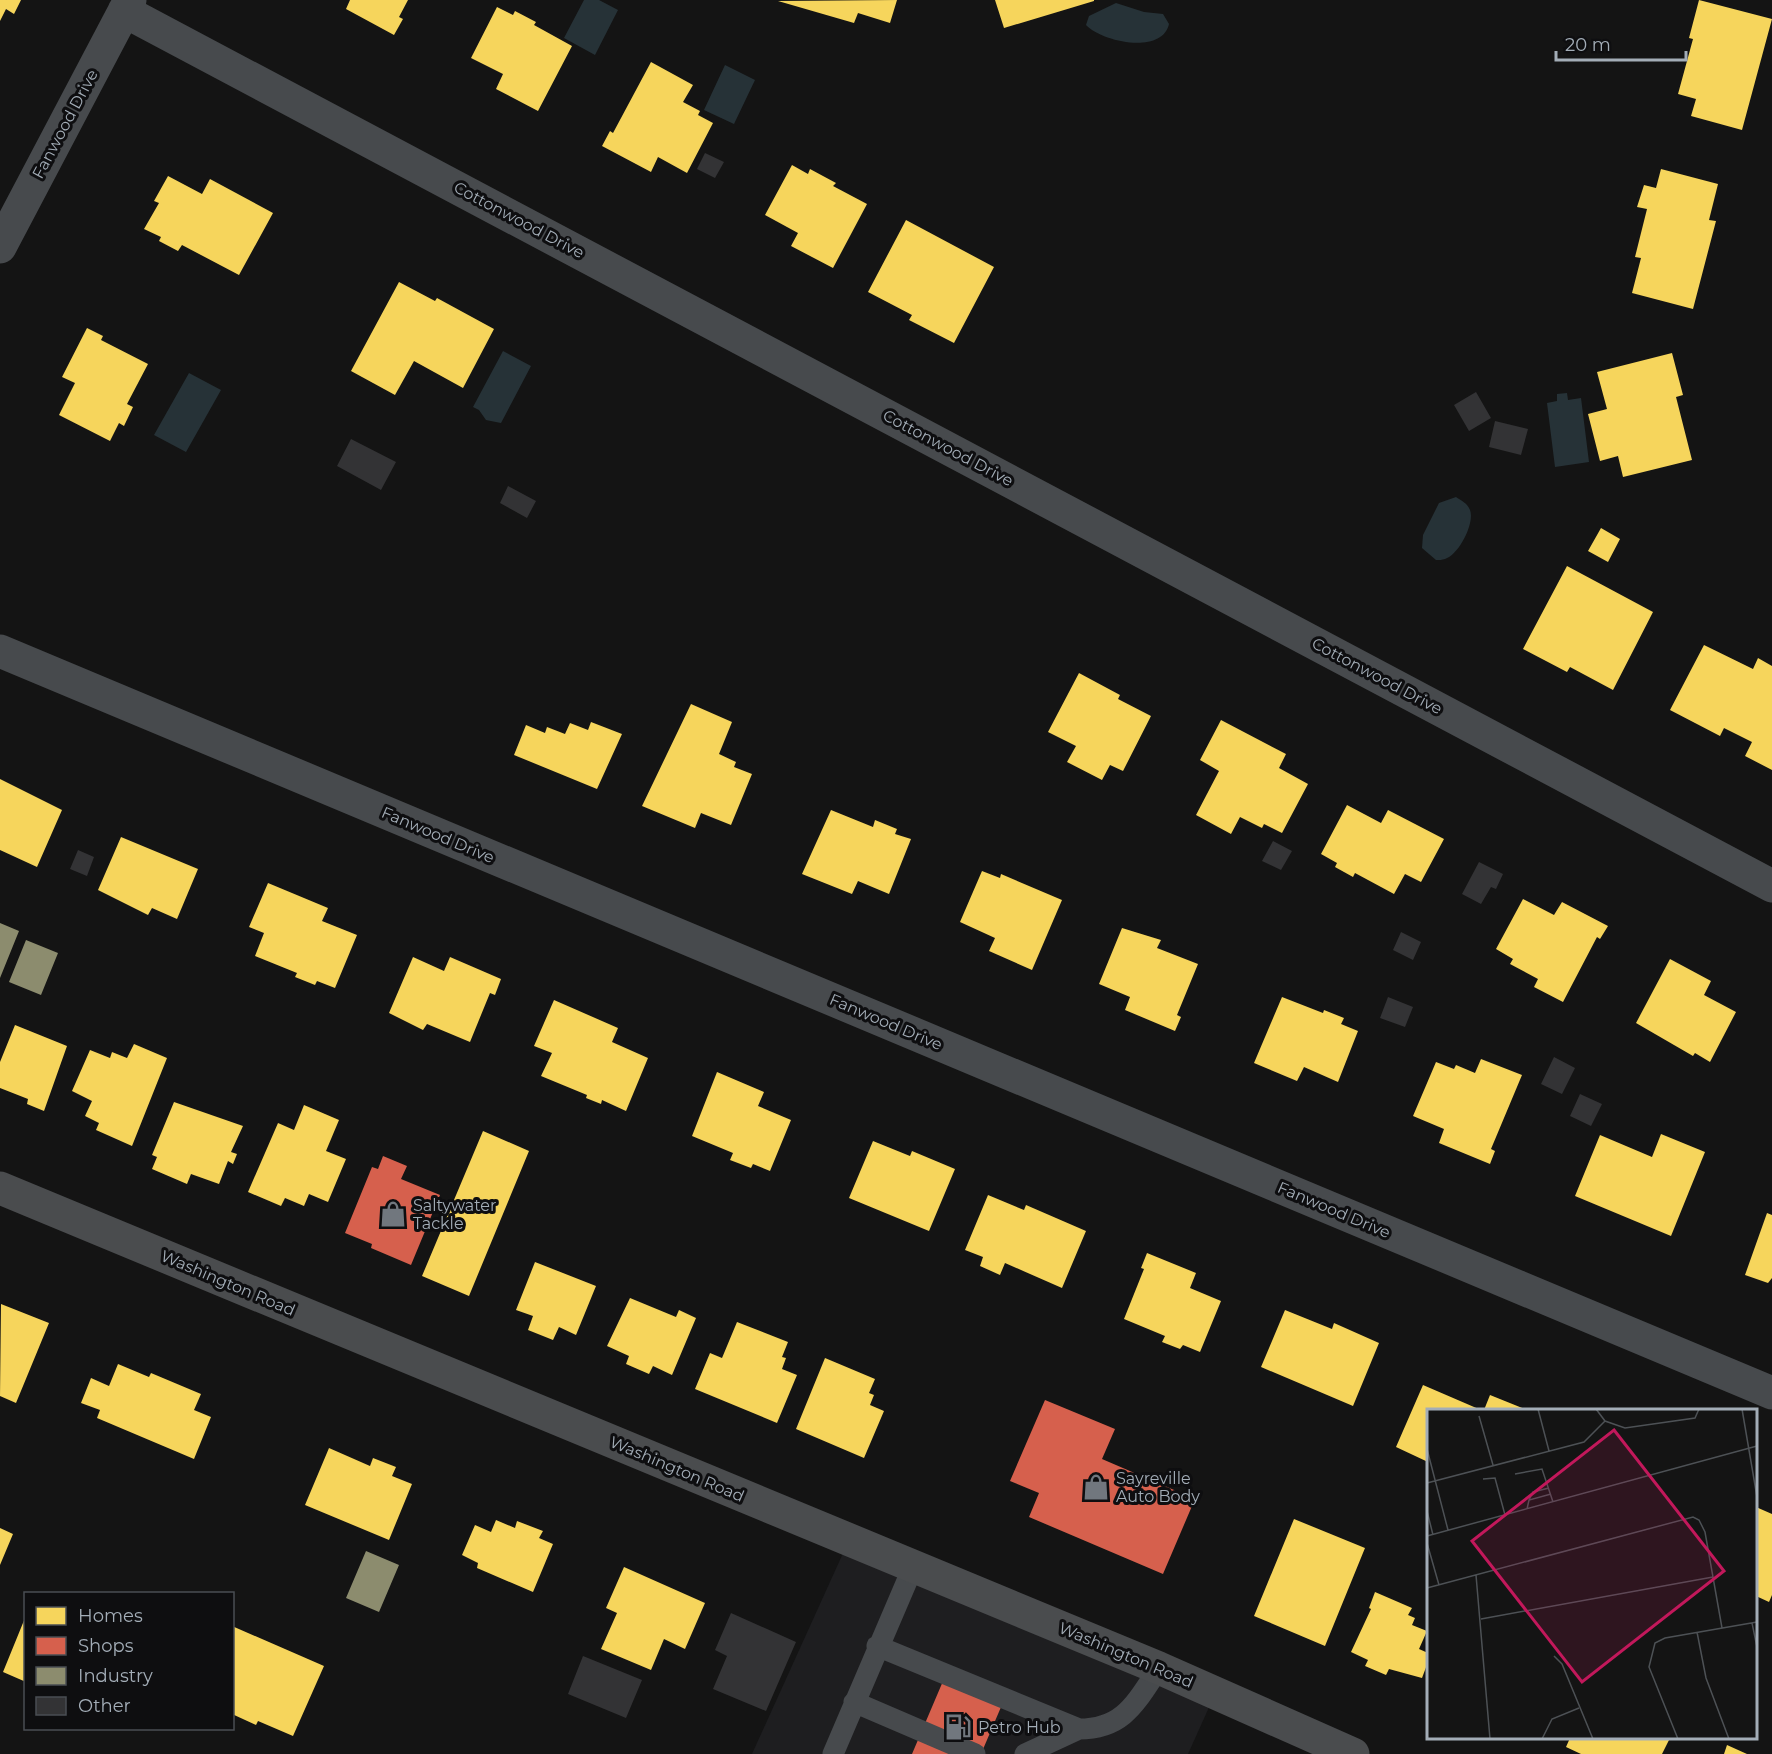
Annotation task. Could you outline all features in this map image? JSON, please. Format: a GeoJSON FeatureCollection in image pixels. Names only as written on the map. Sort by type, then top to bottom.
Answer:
{"type":"FeatureCollection","features":[{"type":"Feature","properties":{"kind":"main road","name":"Washington Road"},"geometry":{"type":"LineString","coordinates":[[0,1188],[1159,1668],[1353,1754]]}},
{"type":"Feature","properties":{"kind":"street","name":"Fanwood Drive"},"geometry":{"type":"LineString","coordinates":[[0,248],[127,5]]}},
{"type":"Feature","properties":{"kind":"street","name":"Cottonwood Drive"},"geometry":{"type":"LineString","coordinates":[[127,5],[1772,886]]}},
{"type":"Feature","properties":{"kind":"street","name":"Fanwood Drive"},"geometry":{"type":"LineString","coordinates":[[0,651],[1772,1393]]}},
{"type":"Feature","properties":{"kind":"lane"},"geometry":{"type":"LineString","coordinates":[[833,1754],[877,1646],[913,1567]]}},
{"type":"Feature","properties":{"kind":"lane"},"geometry":{"type":"LineString","coordinates":[[877,1646],[1079,1729],[1095,1729],[1123,1717],[1159,1668]]}},
{"type":"Feature","properties":{"kind":"lane"},"geometry":{"type":"LineString","coordinates":[[854,1702],[975,1754]]}},
{"type":"Feature","properties":{"kind":"lane"},"geometry":{"type":"LineString","coordinates":[[1025,1754],[1079,1729]]}},
{"type":"Feature","properties":{"kind":"shaded area"},"geometry":{"type":"Polygon","coordinates":[[[584,0],[599,0],[618,10],[595,55],[564,38],[584,0]]]}},
{"type":"Feature","properties":{"kind":"shaded area"},"geometry":{"type":"Polygon","coordinates":[[[1116,3],[1144,12],[1163,14],[1169,24],[1164,34],[1155,40],[1131,42],[1105,36],[1086,25],[1089,16],[1116,3]]]}},
{"type":"Feature","properties":{"kind":"shaded area"},"geometry":{"type":"Polygon","coordinates":[[[725,65],[755,80],[734,124],[704,110],[725,65]]]}},
{"type":"Feature","properties":{"kind":"shaded area"},"geometry":{"type":"Polygon","coordinates":[[[503,351],[531,366],[501,423],[486,420],[479,410],[473,407],[503,351]]]}},
{"type":"Feature","properties":{"kind":"shaded area"},"geometry":{"type":"Polygon","coordinates":[[[189,373],[221,390],[186,452],[154,435],[189,373]]]}},
{"type":"Feature","properties":{"kind":"shaded area"},"geometry":{"type":"Polygon","coordinates":[[[1567,393],[1568,400],[1581,398],[1589,462],[1555,467],[1547,403],[1557,401],[1557,394],[1567,393]]]}},
{"type":"Feature","properties":{"kind":"shaded area"},"geometry":{"type":"Polygon","coordinates":[[[1456,497],[1470,510],[1468,530],[1456,551],[1445,559],[1436,560],[1422,548],[1423,535],[1439,503],[1456,497]]]}},
{"type":"Feature","properties":{"kind":"shaded area"},"geometry":{"type":"Polygon","coordinates":[[[849,1540],[1215,1694],[1188,1754],[752,1754],[849,1540]]]}},
{"type":"Feature","properties":{"kind":"building: Homes"},"geometry":{"type":"Polygon","coordinates":[[[0,0],[21,0],[14,14],[6,9],[0,21],[0,0]]]}},
{"type":"Feature","properties":{"kind":"building: Homes"},"geometry":{"type":"Polygon","coordinates":[[[350,0],[408,0],[399,17],[403,19],[394,35],[346,9],[350,0]]]}},
{"type":"Feature","properties":{"kind":"building: Homes"},"geometry":{"type":"Polygon","coordinates":[[[897,0],[890,23],[858,13],[854,23],[778,1],[897,0]]]}},
{"type":"Feature","properties":{"kind":"building: Homes"},"geometry":{"type":"Polygon","coordinates":[[[995,0],[1094,0],[1094,1],[1004,28],[995,0]]]}},
{"type":"Feature","properties":{"kind":"building: Homes"},"geometry":{"type":"Polygon","coordinates":[[[1699,0],[1772,19],[1742,130],[1691,116],[1696,99],[1678,94],[1693,39],[1689,38],[1699,0]]]}},
{"type":"Feature","properties":{"kind":"building: Homes"},"geometry":{"type":"Polygon","coordinates":[[[497,7],[513,15],[515,11],[536,22],[534,25],[572,46],[538,111],[496,89],[503,74],[471,58],[497,7]]]}},
{"type":"Feature","properties":{"kind":"building: Homes"},"geometry":{"type":"Polygon","coordinates":[[[651,62],[693,85],[683,102],[700,111],[698,115],[713,123],[687,173],[658,157],[651,172],[602,146],[610,131],[613,133],[651,62]]]}},
{"type":"Feature","properties":{"kind":"building: Homes"},"geometry":{"type":"Polygon","coordinates":[[[792,165],[808,174],[810,169],[836,183],[833,186],[867,204],[833,268],[791,246],[798,233],[765,215],[792,165]]]}},
{"type":"Feature","properties":{"kind":"building: Homes"},"geometry":{"type":"Polygon","coordinates":[[[1661,169],[1718,184],[1709,220],[1716,221],[1693,309],[1632,293],[1641,258],[1635,257],[1647,209],[1637,207],[1644,185],[1656,188],[1661,169]]]}},
{"type":"Feature","properties":{"kind":"building: Homes"},"geometry":{"type":"Polygon","coordinates":[[[168,176],[202,194],[210,179],[273,213],[239,275],[182,245],[178,251],[159,241],[161,237],[144,229],[159,203],[154,201],[168,176]]]}},
{"type":"Feature","properties":{"kind":"building: Homes"},"geometry":{"type":"Polygon","coordinates":[[[906,220],[994,267],[954,343],[909,320],[912,315],[868,292],[906,220]]]}},
{"type":"Feature","properties":{"kind":"building: Homes"},"geometry":{"type":"Polygon","coordinates":[[[399,282],[435,301],[437,298],[494,329],[463,388],[414,361],[395,395],[351,371],[399,282]]]}},
{"type":"Feature","properties":{"kind":"building: Homes"},"geometry":{"type":"Polygon","coordinates":[[[87,328],[103,336],[101,340],[148,364],[127,404],[133,407],[124,426],[119,423],[110,441],[59,415],[75,383],[62,377],[87,328]]]}},
{"type":"Feature","properties":{"kind":"building: Homes"},"geometry":{"type":"Polygon","coordinates":[[[1672,353],[1683,395],[1676,397],[1692,460],[1623,477],[1618,456],[1600,461],[1588,414],[1607,409],[1597,372],[1672,353]]]}},
{"type":"Feature","properties":{"kind":"building: Homes"},"geometry":{"type":"Polygon","coordinates":[[[1601,528],[1620,539],[1608,562],[1588,551],[1601,528]]]}},
{"type":"Feature","properties":{"kind":"building: Homes"},"geometry":{"type":"Polygon","coordinates":[[[1567,566],[1653,612],[1613,690],[1570,667],[1567,672],[1523,649],[1567,566]]]}},
{"type":"Feature","properties":{"kind":"building: Homes"},"geometry":{"type":"Polygon","coordinates":[[[1704,645],[1753,669],[1758,658],[1772,666],[1772,770],[1745,756],[1752,742],[1724,728],[1720,736],[1670,710],[1704,645]]]}},
{"type":"Feature","properties":{"kind":"building: Homes"},"geometry":{"type":"Polygon","coordinates":[[[1079,673],[1120,695],[1118,699],[1151,716],[1123,771],[1110,765],[1102,780],[1067,762],[1076,746],[1048,732],[1079,673]]]}},
{"type":"Feature","properties":{"kind":"building: Homes"},"geometry":{"type":"Polygon","coordinates":[[[691,704],[732,722],[719,754],[736,762],[734,767],[752,774],[731,825],[701,813],[695,828],[642,806],[691,704]]]}},
{"type":"Feature","properties":{"kind":"building: Homes"},"geometry":{"type":"Polygon","coordinates":[[[1221,720],[1286,754],[1279,768],[1308,784],[1282,833],[1264,824],[1262,828],[1240,817],[1231,834],[1196,815],[1219,771],[1200,760],[1221,720]]]}},
{"type":"Feature","properties":{"kind":"building: Homes"},"geometry":{"type":"Polygon","coordinates":[[[591,722],[622,734],[597,789],[514,755],[526,725],[545,733],[547,727],[565,734],[570,723],[588,730],[591,722]]]}},
{"type":"Feature","properties":{"kind":"building: Homes"},"geometry":{"type":"Polygon","coordinates":[[[0,779],[62,810],[37,867],[0,850],[0,779]]]}},
{"type":"Feature","properties":{"kind":"building: Homes"},"geometry":{"type":"Polygon","coordinates":[[[1347,805],[1381,823],[1388,810],[1444,839],[1421,882],[1405,874],[1394,894],[1355,873],[1353,877],[1335,867],[1337,863],[1321,854],[1347,805]]]}},
{"type":"Feature","properties":{"kind":"building: Homes"},"geometry":{"type":"Polygon","coordinates":[[[831,810],[873,827],[875,820],[897,829],[895,834],[911,839],[889,894],[858,881],[852,894],[802,874],[831,810]]]}},
{"type":"Feature","properties":{"kind":"building: Homes"},"geometry":{"type":"Polygon","coordinates":[[[121,837],[198,869],[177,919],[152,908],[148,915],[98,890],[121,837]]]}},
{"type":"Feature","properties":{"kind":"building: Homes"},"geometry":{"type":"Polygon","coordinates":[[[982,871],[1000,878],[1001,874],[1062,900],[1032,970],[989,951],[995,938],[960,922],[982,871]]]}},
{"type":"Feature","properties":{"kind":"building: Homes"},"geometry":{"type":"Polygon","coordinates":[[[268,883],[328,908],[322,921],[357,935],[335,988],[317,981],[315,985],[295,977],[297,973],[255,956],[264,933],[249,927],[268,883]]]}},
{"type":"Feature","properties":{"kind":"building: Homes"},"geometry":{"type":"Polygon","coordinates":[[[1523,899],[1554,915],[1562,902],[1608,926],[1600,939],[1597,937],[1563,1002],[1534,987],[1538,979],[1510,964],[1513,959],[1496,949],[1523,899]]]}},
{"type":"Feature","properties":{"kind":"building: Homes"},"geometry":{"type":"Polygon","coordinates":[[[1122,928],[1161,940],[1157,948],[1198,964],[1177,1015],[1181,1017],[1175,1031],[1125,1010],[1130,997],[1099,984],[1122,928]]]}},
{"type":"Feature","properties":{"kind":"building: Homes"},"geometry":{"type":"Polygon","coordinates":[[[413,957],[444,971],[450,957],[501,979],[495,995],[490,993],[470,1042],[427,1024],[423,1030],[389,1013],[413,957]]]}},
{"type":"Feature","properties":{"kind":"building: Homes"},"geometry":{"type":"Polygon","coordinates":[[[1670,959],[1711,981],[1704,995],[1736,1012],[1710,1062],[1695,1053],[1693,1056],[1636,1023],[1670,959]]]}},
{"type":"Feature","properties":{"kind":"building: Homes"},"geometry":{"type":"Polygon","coordinates":[[[1282,997],[1323,1013],[1324,1010],[1344,1018],[1341,1024],[1358,1031],[1338,1082],[1304,1067],[1297,1081],[1254,1063],[1282,997]]]}},
{"type":"Feature","properties":{"kind":"building: Homes"},"geometry":{"type":"Polygon","coordinates":[[[554,1000],[618,1028],[612,1042],[648,1058],[626,1111],[602,1100],[601,1104],[586,1098],[587,1095],[541,1076],[552,1053],[534,1046],[554,1000]]]}},
{"type":"Feature","properties":{"kind":"building: Homes"},"geometry":{"type":"Polygon","coordinates":[[[15,1025],[67,1046],[44,1111],[27,1104],[28,1099],[0,1088],[0,1062],[15,1025]]]}},
{"type":"Feature","properties":{"kind":"building: Homes"},"geometry":{"type":"Polygon","coordinates":[[[134,1044],[167,1058],[132,1146],[96,1130],[99,1123],[85,1116],[92,1101],[72,1091],[90,1050],[110,1058],[112,1052],[127,1058],[134,1044]]]}},
{"type":"Feature","properties":{"kind":"building: Homes"},"geometry":{"type":"Polygon","coordinates":[[[1481,1059],[1522,1075],[1491,1149],[1495,1151],[1490,1164],[1439,1143],[1444,1129],[1413,1116],[1436,1062],[1454,1069],[1456,1065],[1475,1073],[1481,1059]]]}},
{"type":"Feature","properties":{"kind":"building: Homes"},"geometry":{"type":"Polygon","coordinates":[[[717,1072],[764,1092],[758,1106],[791,1120],[770,1171],[753,1164],[751,1168],[730,1160],[733,1153],[692,1136],[717,1072]]]}},
{"type":"Feature","properties":{"kind":"building: Homes"},"geometry":{"type":"Polygon","coordinates":[[[174,1102],[243,1126],[231,1152],[237,1154],[233,1164],[228,1161],[219,1184],[191,1174],[187,1184],[152,1169],[157,1157],[152,1155],[174,1102]]]}},
{"type":"Feature","properties":{"kind":"building: Homes"},"geometry":{"type":"Polygon","coordinates":[[[304,1105],[339,1120],[326,1151],[346,1159],[328,1202],[309,1194],[304,1206],[285,1198],[281,1206],[248,1192],[278,1123],[294,1130],[304,1105]]]}},
{"type":"Feature","properties":{"kind":"building: Homes"},"geometry":{"type":"Polygon","coordinates":[[[483,1131],[529,1151],[469,1296],[422,1276],[483,1131]]]}},
{"type":"Feature","properties":{"kind":"building: Homes"},"geometry":{"type":"Polygon","coordinates":[[[1661,1134],[1705,1152],[1671,1236],[1575,1196],[1600,1135],[1652,1157],[1661,1134]]]}},
{"type":"Feature","properties":{"kind":"building: Homes"},"geometry":{"type":"Polygon","coordinates":[[[873,1141],[910,1156],[912,1151],[955,1169],[929,1231],[849,1198],[873,1141]]]}},
{"type":"Feature","properties":{"kind":"building: Homes"},"geometry":{"type":"Polygon","coordinates":[[[988,1195],[1024,1210],[1026,1205],[1086,1231],[1062,1288],[1005,1263],[1000,1275],[980,1266],[983,1257],[965,1250],[988,1195]]]}},
{"type":"Feature","properties":{"kind":"building: Homes"},"geometry":{"type":"Polygon","coordinates":[[[1767,1213],[1772,1215],[1772,1278],[1768,1283],[1745,1275],[1767,1213]]]}},
{"type":"Feature","properties":{"kind":"building: Homes"},"geometry":{"type":"Polygon","coordinates":[[[1147,1253],[1196,1273],[1190,1288],[1221,1301],[1200,1352],[1183,1345],[1180,1349],[1162,1342],[1165,1336],[1124,1319],[1144,1269],[1141,1268],[1147,1253]]]}},
{"type":"Feature","properties":{"kind":"building: Homes"},"geometry":{"type":"Polygon","coordinates":[[[535,1262],[596,1286],[576,1335],[559,1327],[553,1340],[528,1330],[533,1316],[516,1310],[535,1262]]]}},
{"type":"Feature","properties":{"kind":"building: Homes"},"geometry":{"type":"Polygon","coordinates":[[[630,1298],[676,1317],[679,1310],[696,1318],[672,1375],[653,1366],[649,1374],[626,1364],[629,1356],[607,1346],[630,1298]]]}},
{"type":"Feature","properties":{"kind":"building: Homes"},"geometry":{"type":"Polygon","coordinates":[[[1,1304],[49,1323],[16,1403],[0,1396],[1,1304]]]}},
{"type":"Feature","properties":{"kind":"building: Homes"},"geometry":{"type":"Polygon","coordinates":[[[1285,1310],[1332,1329],[1334,1323],[1379,1343],[1353,1406],[1261,1367],[1285,1310]]]}},
{"type":"Feature","properties":{"kind":"building: Homes"},"geometry":{"type":"Polygon","coordinates":[[[737,1322],[788,1342],[782,1357],[786,1358],[782,1369],[797,1375],[777,1423],[695,1389],[710,1353],[722,1358],[737,1322]]]}},
{"type":"Feature","properties":{"kind":"building: Homes"},"geometry":{"type":"Polygon","coordinates":[[[825,1358],[875,1379],[869,1393],[874,1395],[870,1405],[884,1411],[864,1458],[796,1429],[825,1358]]]}},
{"type":"Feature","properties":{"kind":"building: Homes"},"geometry":{"type":"Polygon","coordinates":[[[118,1364],[149,1377],[151,1373],[201,1394],[194,1410],[211,1417],[194,1459],[97,1418],[100,1410],[81,1403],[91,1378],[109,1386],[118,1364]]]}},
{"type":"Feature","properties":{"kind":"building: Homes"},"geometry":{"type":"Polygon","coordinates":[[[1423,1385],[1479,1409],[1427,1409],[1427,1462],[1396,1447],[1423,1385]]]}},
{"type":"Feature","properties":{"kind":"building: Homes"},"geometry":{"type":"Polygon","coordinates":[[[1490,1395],[1525,1409],[1484,1409],[1490,1395]]]}},
{"type":"Feature","properties":{"kind":"building: Homes"},"geometry":{"type":"Polygon","coordinates":[[[329,1448],[370,1466],[373,1458],[396,1467],[392,1476],[412,1484],[389,1540],[305,1505],[329,1448]]]}},
{"type":"Feature","properties":{"kind":"building: Homes"},"geometry":{"type":"Polygon","coordinates":[[[1757,1507],[1772,1514],[1772,1595],[1769,1602],[1757,1596],[1757,1507]]]}},
{"type":"Feature","properties":{"kind":"building: Homes"},"geometry":{"type":"Polygon","coordinates":[[[1294,1519],[1365,1548],[1325,1646],[1254,1616],[1294,1519]]]}},
{"type":"Feature","properties":{"kind":"building: Homes"},"geometry":{"type":"Polygon","coordinates":[[[496,1520],[515,1528],[517,1521],[543,1531],[539,1538],[553,1544],[533,1592],[477,1568],[478,1563],[462,1555],[475,1525],[491,1532],[496,1520]]]}},
{"type":"Feature","properties":{"kind":"building: Homes"},"geometry":{"type":"Polygon","coordinates":[[[0,1528],[13,1534],[0,1565],[0,1528]]]}},
{"type":"Feature","properties":{"kind":"building: Homes"},"geometry":{"type":"Polygon","coordinates":[[[624,1567],[705,1603],[685,1649],[664,1639],[651,1670],[601,1649],[617,1613],[606,1608],[624,1567]]]}},
{"type":"Feature","properties":{"kind":"building: Homes"},"geometry":{"type":"Polygon","coordinates":[[[1375,1592],[1412,1608],[1408,1615],[1415,1618],[1412,1625],[1427,1631],[1419,1649],[1427,1653],[1427,1665],[1422,1678],[1389,1669],[1386,1675],[1365,1666],[1368,1660],[1351,1652],[1371,1609],[1369,1608],[1375,1592]]]}},
{"type":"Feature","properties":{"kind":"building: Homes"},"geometry":{"type":"Polygon","coordinates":[[[24,1620],[24,1681],[3,1672],[24,1620]]]}},
{"type":"Feature","properties":{"kind":"building: Homes"},"geometry":{"type":"Polygon","coordinates":[[[234,1627],[324,1666],[293,1736],[258,1721],[256,1725],[234,1715],[234,1627]]]}},
{"type":"Feature","properties":{"kind":"building: Homes"},"geometry":{"type":"Polygon","coordinates":[[[1570,1739],[1670,1739],[1662,1754],[1581,1754],[1566,1747],[1570,1739]]]}},
{"type":"Feature","properties":{"kind":"building: Homes"},"geometry":{"type":"Polygon","coordinates":[[[1727,1745],[1747,1754],[1724,1754],[1727,1745]]]}},
{"type":"Feature","properties":{"kind":"building: Shops","name":"Saltywater Tackle"},"geometry":{"type":"Polygon","coordinates":[[[383,1156],[407,1166],[401,1179],[440,1195],[411,1265],[371,1248],[372,1244],[345,1233],[372,1167],[378,1169],[383,1156]]]}},
{"type":"Feature","properties":{"kind":"building: Shops","name":"Sayreville Auto Body"},"geometry":{"type":"Polygon","coordinates":[[[1045,1400],[1115,1429],[1102,1459],[1195,1499],[1163,1574],[1029,1517],[1039,1493],[1010,1481],[1045,1400]]]}},
{"type":"Feature","properties":{"kind":"building: Shops","name":"Petro Hub"},"geometry":{"type":"Polygon","coordinates":[[[949,1667],[1004,1700],[981,1754],[912,1754],[949,1667]]]}},
{"type":"Feature","properties":{"kind":"building: Industry"},"geometry":{"type":"Polygon","coordinates":[[[0,923],[19,931],[0,978],[0,923]]]}},
{"type":"Feature","properties":{"kind":"building: Industry"},"geometry":{"type":"Polygon","coordinates":[[[26,940],[58,953],[41,995],[9,982],[26,940]]]}},
{"type":"Feature","properties":{"kind":"building: Industry"},"geometry":{"type":"Polygon","coordinates":[[[366,1551],[399,1565],[379,1612],[346,1598],[366,1551]]]}},
{"type":"Feature","properties":{"kind":"building: Other"},"geometry":{"type":"Polygon","coordinates":[[[705,153],[724,162],[715,178],[697,169],[705,153]]]}},
{"type":"Feature","properties":{"kind":"building: Other"},"geometry":{"type":"Polygon","coordinates":[[[1476,392],[1491,418],[1469,431],[1454,405],[1476,392]]]}},
{"type":"Feature","properties":{"kind":"building: Other"},"geometry":{"type":"Polygon","coordinates":[[[1495,421],[1528,429],[1521,455],[1489,447],[1495,421]]]}},
{"type":"Feature","properties":{"kind":"building: Other"},"geometry":{"type":"Polygon","coordinates":[[[351,439],[396,462],[381,490],[337,466],[351,439]]]}},
{"type":"Feature","properties":{"kind":"building: Other"},"geometry":{"type":"Polygon","coordinates":[[[508,486],[536,501],[527,518],[500,503],[508,486]]]}},
{"type":"Feature","properties":{"kind":"building: Other"},"geometry":{"type":"Polygon","coordinates":[[[1273,841],[1292,851],[1281,870],[1262,861],[1273,841]]]}},
{"type":"Feature","properties":{"kind":"building: Other"},"geometry":{"type":"Polygon","coordinates":[[[78,850],[94,857],[87,876],[70,869],[78,850]]]}},
{"type":"Feature","properties":{"kind":"building: Other"},"geometry":{"type":"Polygon","coordinates":[[[1479,862],[1503,874],[1496,889],[1491,887],[1481,904],[1462,894],[1479,862]]]}},
{"type":"Feature","properties":{"kind":"building: Other"},"geometry":{"type":"Polygon","coordinates":[[[1401,932],[1421,942],[1413,960],[1393,950],[1401,932]]]}},
{"type":"Feature","properties":{"kind":"building: Other"},"geometry":{"type":"Polygon","coordinates":[[[1388,997],[1413,1007],[1405,1027],[1380,1018],[1388,997]]]}},
{"type":"Feature","properties":{"kind":"building: Other"},"geometry":{"type":"Polygon","coordinates":[[[1554,1057],[1575,1068],[1562,1094],[1541,1084],[1554,1057]]]}},
{"type":"Feature","properties":{"kind":"building: Other"},"geometry":{"type":"Polygon","coordinates":[[[1580,1094],[1602,1104],[1591,1126],[1570,1116],[1580,1094]]]}},
{"type":"Feature","properties":{"kind":"building: Other"},"geometry":{"type":"Polygon","coordinates":[[[731,1613],[796,1642],[766,1711],[713,1689],[727,1656],[715,1650],[731,1613]]]}},
{"type":"Feature","properties":{"kind":"building: Other"},"geometry":{"type":"Polygon","coordinates":[[[583,1656],[642,1680],[626,1718],[568,1694],[583,1656]]]}},
{"type":"Feature","properties":{"kind":"place","name":"Saltywater Tackle"},"geometry":{"type":"Point","coordinates":[393,1214]}},
{"type":"Feature","properties":{"kind":"place","name":"Sayreville Auto Body"},"geometry":{"type":"Point","coordinates":[1096,1487]}},
{"type":"Feature","properties":{"kind":"place","name":"Petro Hub"},"geometry":{"type":"Point","coordinates":[958,1727]}}]}
